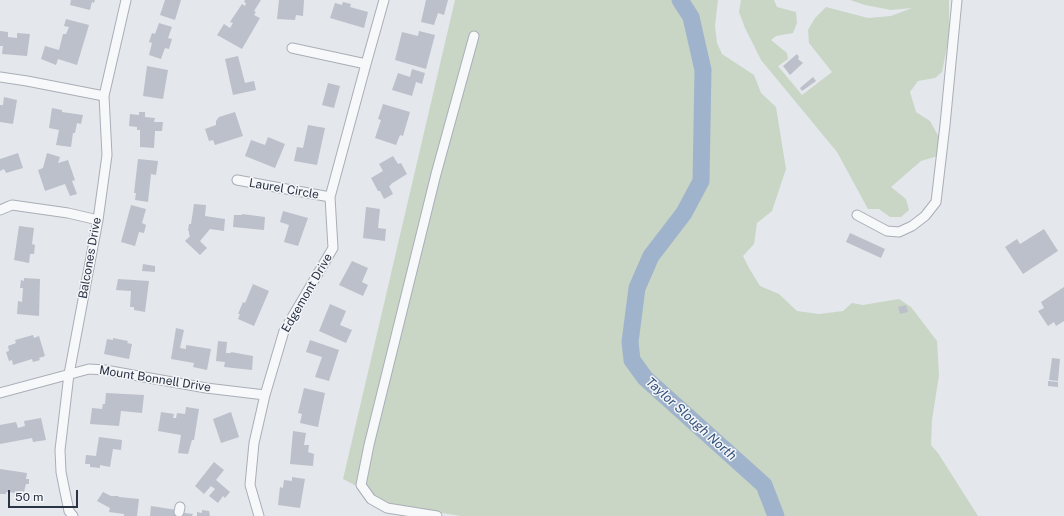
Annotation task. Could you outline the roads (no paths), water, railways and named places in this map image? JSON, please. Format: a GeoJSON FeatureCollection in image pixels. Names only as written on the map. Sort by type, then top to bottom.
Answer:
{"type":"FeatureCollection","features":[{"type":"Feature","properties":{"kind":"street","name":"Balcones Drive"},"geometry":{"type":"LineString","coordinates":[[73,516],[69,511],[61,472],[60,450],[69,374],[98,220],[107,155],[104,96],[126,0]]}},
{"type":"Feature","properties":{"kind":"street","name":"Edgemont Drive"},"geometry":{"type":"LineString","coordinates":[[259,516],[250,485],[254,443],[265,395],[284,331],[333,248],[330,197],[384,0]]}},
{"type":"Feature","properties":{"kind":"street"},"geometry":{"type":"LineString","coordinates":[[857,215],[887,231],[899,232],[912,226],[925,216],[936,202],[957,0]]}},
{"type":"Feature","properties":{"kind":"street"},"geometry":{"type":"LineString","coordinates":[[437,516],[387,508],[371,499],[360,485],[436,174],[474,36]]}},
{"type":"Feature","properties":{"kind":"street"},"geometry":{"type":"LineString","coordinates":[[292,48],[366,64]]}},
{"type":"Feature","properties":{"kind":"street"},"geometry":{"type":"LineString","coordinates":[[0,77],[104,96]]}},
{"type":"Feature","properties":{"kind":"street","name":"Laurel Circle"},"geometry":{"type":"LineString","coordinates":[[237,180],[330,197]]}},
{"type":"Feature","properties":{"kind":"street"},"geometry":{"type":"LineString","coordinates":[[0,210],[12,205],[68,213],[98,220]]}},
{"type":"Feature","properties":{"kind":"street","name":"Mount Bonnell Drive"},"geometry":{"type":"LineString","coordinates":[[0,393],[89,369],[105,370],[206,388],[265,395]]}},
{"type":"Feature","properties":{"kind":"waterway","name":"Taylor Slough North"},"geometry":{"type":"LineString","coordinates":[[680,0],[691,17],[703,70],[701,181],[684,213],[651,256],[637,288],[630,342],[632,360],[645,378],[764,485],[776,516]]}},
{"type":"Feature","properties":{"kind":"waterway","name":"Taylor Slough North"},"geometry":{"type":"LineString","coordinates":[[688,0],[691,17]]}}]}
